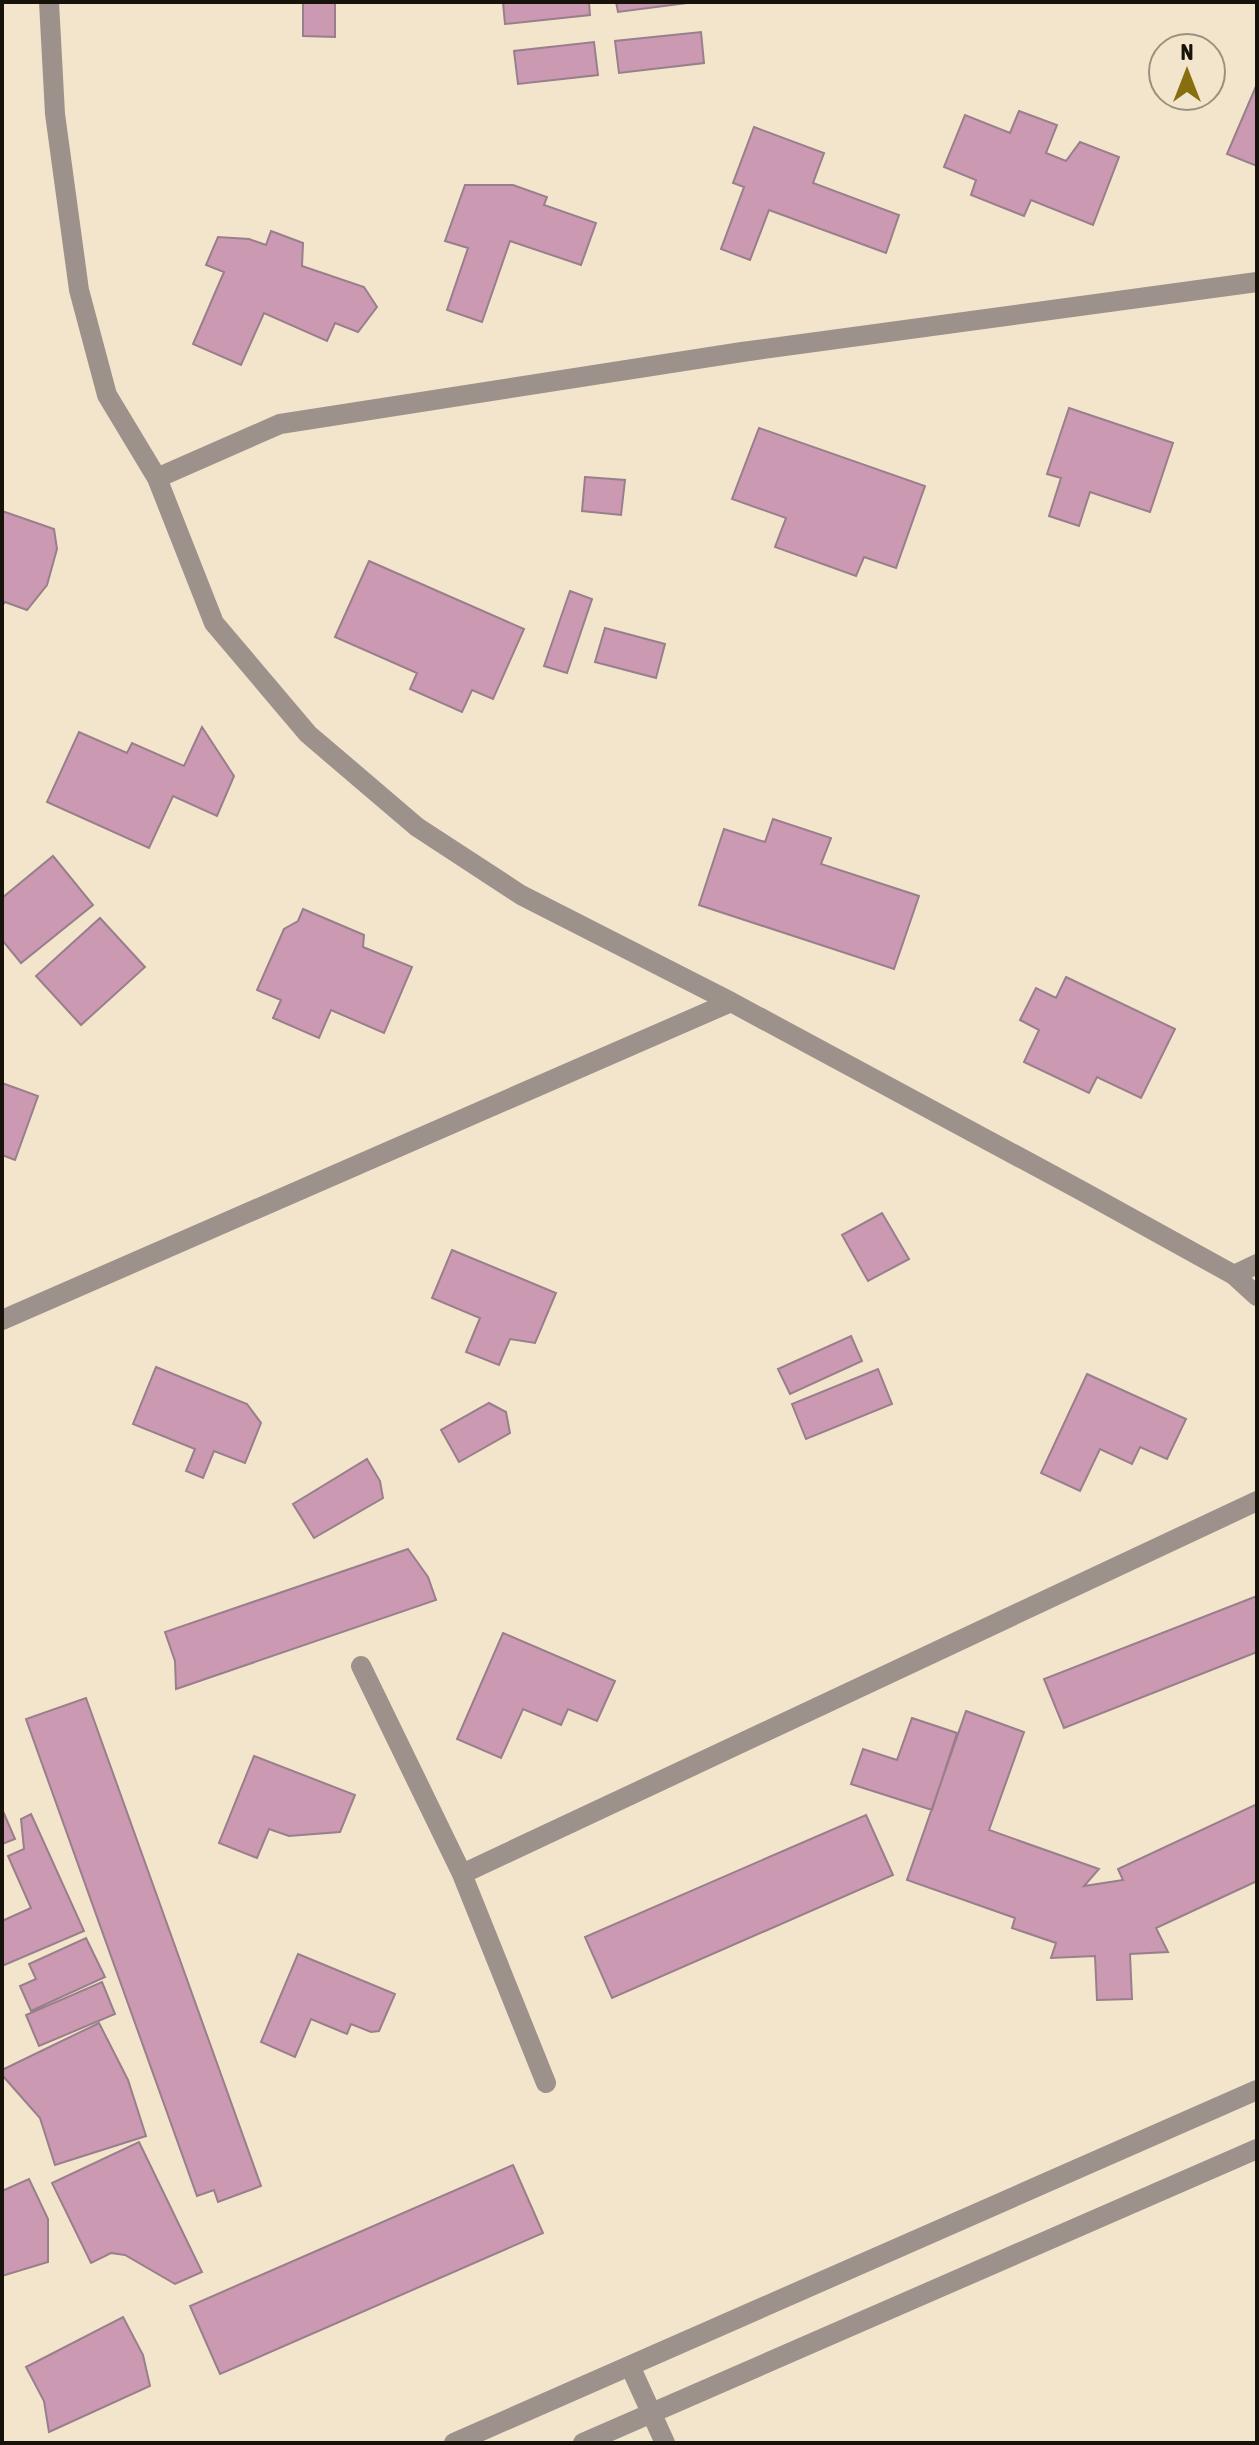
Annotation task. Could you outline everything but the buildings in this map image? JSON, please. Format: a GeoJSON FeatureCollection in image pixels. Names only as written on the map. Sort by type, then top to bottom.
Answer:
{"type":"FeatureCollection","features":[{"type":"Feature","properties":{"kind":"lane"},"geometry":{"type":"LineString","coordinates":[[49,2],[55,114],[79,290],[107,395],[157,478],[214,623],[308,734],[417,827],[521,895],[731,1002],[1234,1275],[1257,1296]]}},
{"type":"Feature","properties":{"kind":"lane"},"geometry":{"type":"LineString","coordinates":[[157,478],[280,424],[742,352],[1257,282]]}},
{"type":"Feature","properties":{"kind":"lane"},"geometry":{"type":"LineString","coordinates":[[2,1320],[731,1002]]}},
{"type":"Feature","properties":{"kind":"lane"},"geometry":{"type":"LineString","coordinates":[[1234,1275],[1257,1264]]}},
{"type":"Feature","properties":{"kind":"lane"},"geometry":{"type":"LineString","coordinates":[[462,1874],[1257,1501]]}},
{"type":"Feature","properties":{"kind":"lane"},"geometry":{"type":"LineString","coordinates":[[361,1666],[462,1874],[546,2083]]}},
{"type":"Feature","properties":{"kind":"lane"},"geometry":{"type":"LineString","coordinates":[[454,2443],[1257,2090]]}},
{"type":"Feature","properties":{"kind":"lane"},"geometry":{"type":"LineString","coordinates":[[583,2443],[1257,2149]]}},
{"type":"Feature","properties":{"kind":"lane"},"geometry":{"type":"LineString","coordinates":[[630,2366],[665,2443]]}}]}
